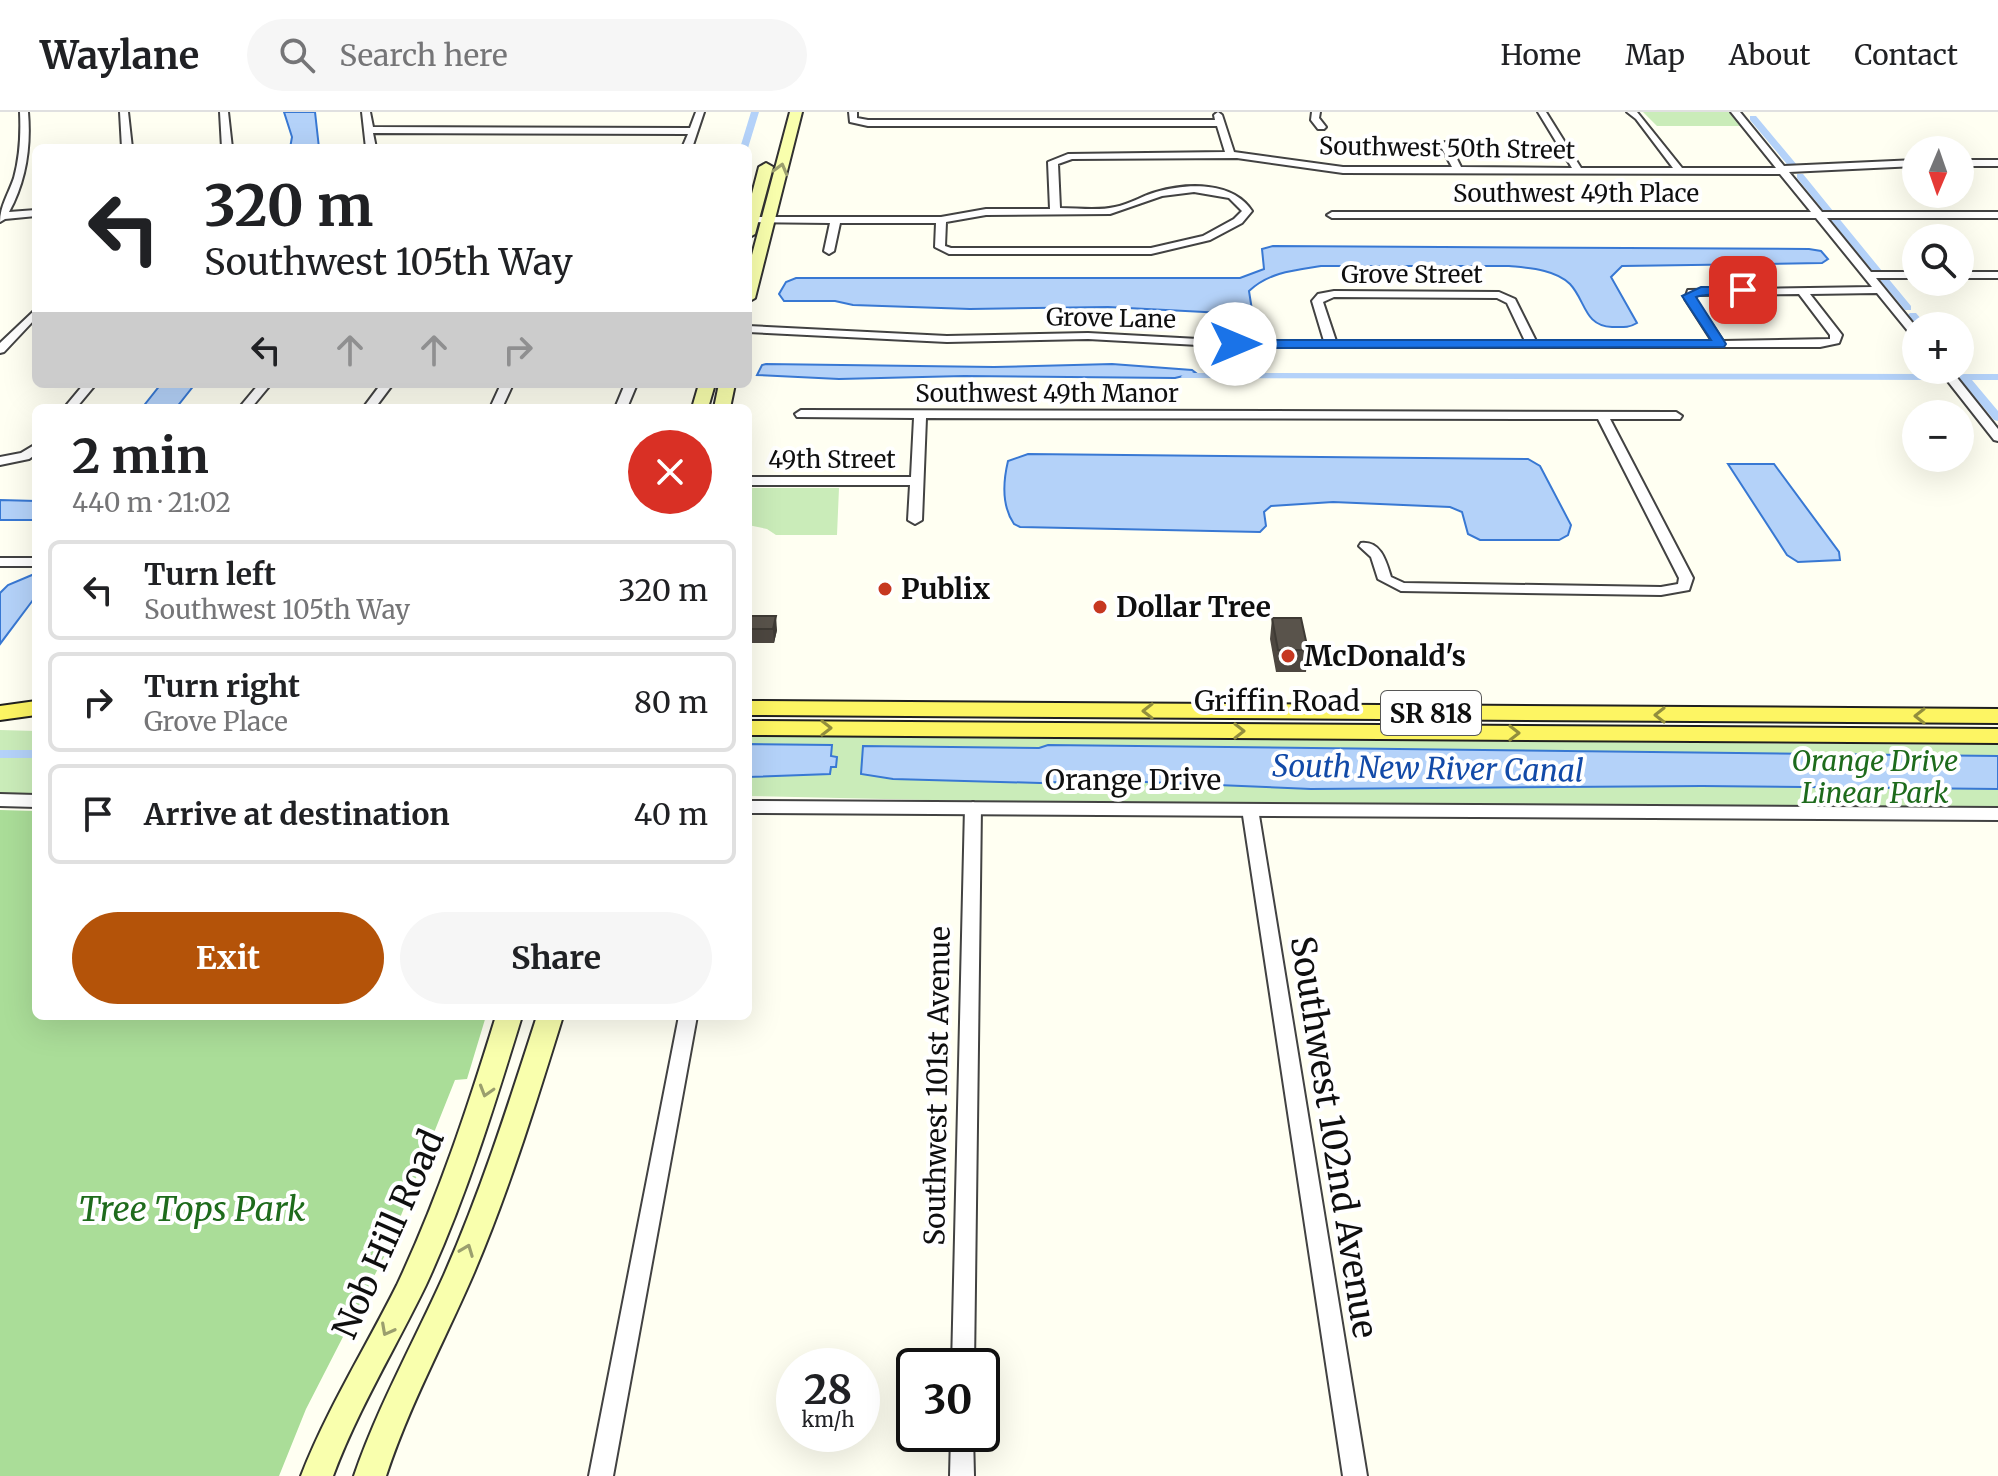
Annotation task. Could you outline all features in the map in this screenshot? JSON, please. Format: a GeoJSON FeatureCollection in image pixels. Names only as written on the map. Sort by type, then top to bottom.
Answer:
{"type":"FeatureCollection","features":[{"type":"Feature","properties":{"kind":"main road"},"geometry":{"type":"LineString","coordinates":[[752,220],[782,112]]}},
{"type":"Feature","properties":{"kind":"main road"},"geometry":{"type":"LineString","coordinates":[[752,282],[796,112]]}},
{"type":"Feature","properties":{"kind":"main road"},"geometry":{"type":"LineString","coordinates":[[0,703],[32,705]]}},
{"type":"Feature","properties":{"kind":"main road"},"geometry":{"type":"LineString","coordinates":[[0,713],[17,713],[32,707]]}},
{"type":"Feature","properties":{"kind":"main road","name":"Griffin Road"},"geometry":{"type":"LineString","coordinates":[[752,708],[1998,716]]}},
{"type":"Feature","properties":{"kind":"main road"},"geometry":{"type":"LineString","coordinates":[[1296,731],[1352,722],[1361,713]]}},
{"type":"Feature","properties":{"kind":"main road"},"geometry":{"type":"LineString","coordinates":[[1435,732],[1442,724],[1475,713]]}},
{"type":"Feature","properties":{"kind":"main road"},"geometry":{"type":"LineString","coordinates":[[0,722],[32,722]]}},
{"type":"Feature","properties":{"kind":"main road","name":"Griffin Road"},"geometry":{"type":"LineString","coordinates":[[752,728],[1998,736]]}},
{"type":"Feature","properties":{"kind":"main road","name":"Nob Hill Road"},"geometry":{"type":"LineString","coordinates":[[317,1476],[329,1442],[411,1285],[465,1159],[508,1020]]}},
{"type":"Feature","properties":{"kind":"main road"},"geometry":{"type":"LineString","coordinates":[[370,1476],[382,1439],[459,1272],[520,1110],[549,1020]]}},
{"type":"Feature","properties":{"kind":"street"},"geometry":{"type":"LineString","coordinates":[[24,112],[24,161],[1,217],[32,213]]}},
{"type":"Feature","properties":{"kind":"street"},"geometry":{"type":"LineString","coordinates":[[124,112],[127,144]]}},
{"type":"Feature","properties":{"kind":"street"},"geometry":{"type":"LineString","coordinates":[[224,112],[227,144]]}},
{"type":"Feature","properties":{"kind":"street"},"geometry":{"type":"LineString","coordinates":[[366,112],[371,144]]}},
{"type":"Feature","properties":{"kind":"street"},"geometry":{"type":"LineString","coordinates":[[688,144],[700,112]]}},
{"type":"Feature","properties":{"kind":"street"},"geometry":{"type":"LineString","coordinates":[[1217,112],[1230,155]]}},
{"type":"Feature","properties":{"kind":"street"},"geometry":{"type":"LineString","coordinates":[[1316,112],[1314,118],[1321,127]]}},
{"type":"Feature","properties":{"kind":"street"},"geometry":{"type":"LineString","coordinates":[[1542,112],[1578,170]]}},
{"type":"Feature","properties":{"kind":"street"},"geometry":{"type":"LineString","coordinates":[[1631,112],[1639,117],[1679,170]]}},
{"type":"Feature","properties":{"kind":"street"},"geometry":{"type":"LineString","coordinates":[[1735,112],[1902,316]]}},
{"type":"Feature","properties":{"kind":"street"},"geometry":{"type":"LineString","coordinates":[[854,116],[1221,123]]}},
{"type":"Feature","properties":{"kind":"street"},"geometry":{"type":"LineString","coordinates":[[370,130],[693,131]]}},
{"type":"Feature","properties":{"kind":"street"},"geometry":{"type":"LineString","coordinates":[[1445,145],[1458,170]]}},
{"type":"Feature","properties":{"kind":"street","name":"Southwest 50th Street"},"geometry":{"type":"LineString","coordinates":[[1055,211],[1053,162],[1063,157],[1230,155],[1335,170],[1835,172],[1902,164]]}},
{"type":"Feature","properties":{"kind":"street"},"geometry":{"type":"LineString","coordinates":[[1974,163],[1998,163]]}},
{"type":"Feature","properties":{"kind":"street"},"geometry":{"type":"LineString","coordinates":[[752,226],[768,220],[941,220],[975,212],[1120,210],[1158,194],[1177,190],[1206,190],[1233,196],[1246,206],[1245,215],[1238,221],[1198,241],[1137,252],[949,251],[939,244],[941,220]]}},
{"type":"Feature","properties":{"kind":"street","name":"Southwest 49th Place"},"geometry":{"type":"LineString","coordinates":[[1332,215],[1998,215]]}},
{"type":"Feature","properties":{"kind":"street"},"geometry":{"type":"LineString","coordinates":[[829,251],[836,220]]}},
{"type":"Feature","properties":{"kind":"street"},"geometry":{"type":"LineString","coordinates":[[1869,275],[1902,275]]}},
{"type":"Feature","properties":{"kind":"street"},"geometry":{"type":"LineString","coordinates":[[1974,275],[1998,275]]}},
{"type":"Feature","properties":{"kind":"street"},"geometry":{"type":"LineString","coordinates":[[1720,344],[1689,297],[1695,291],[1882,290]]}},
{"type":"Feature","properties":{"kind":"street","name":"Grove Lane"},"geometry":{"type":"LineString","coordinates":[[752,329],[975,340],[1088,336],[1235,344],[1820,344],[1835,341],[1836,335],[1802,291]]}},
{"type":"Feature","properties":{"kind":"street","name":"Grove Street"},"geometry":{"type":"LineString","coordinates":[[1331,344],[1318,303],[1321,297],[1334,294],[1503,296],[1512,303],[1532,344]]}},
{"type":"Feature","properties":{"kind":"street"},"geometry":{"type":"LineString","coordinates":[[0,350],[32,316]]}},
{"type":"Feature","properties":{"kind":"street","name":"Grove Lane"},"geometry":{"type":"LineString","coordinates":[[752,338],[865,335]]}},
{"type":"Feature","properties":{"kind":"street"},"geometry":{"type":"LineString","coordinates":[[1956,384],[1998,437]]}},
{"type":"Feature","properties":{"kind":"street"},"geometry":{"type":"LineString","coordinates":[[73,404],[87,388]]}},
{"type":"Feature","properties":{"kind":"street"},"geometry":{"type":"LineString","coordinates":[[248,404],[262,388]]}},
{"type":"Feature","properties":{"kind":"street","name":"Southwest 49th Manor"},"geometry":{"type":"LineString","coordinates":[[801,414],[1676,416]]}},
{"type":"Feature","properties":{"kind":"street"},"geometry":{"type":"LineString","coordinates":[[915,520],[920,415]]}},
{"type":"Feature","properties":{"kind":"street"},"geometry":{"type":"LineString","coordinates":[[1366,546],[1377,555],[1383,576],[1392,585],[1631,591],[1688,589],[1686,578],[1602,416]]}},
{"type":"Feature","properties":{"kind":"street"},"geometry":{"type":"LineString","coordinates":[[0,461],[20,458],[32,450]]}},
{"type":"Feature","properties":{"kind":"street","name":"49th Street"},"geometry":{"type":"LineString","coordinates":[[752,481],[916,481]]}},
{"type":"Feature","properties":{"kind":"street"},"geometry":{"type":"LineString","coordinates":[[0,562],[32,562]]}},
{"type":"Feature","properties":{"kind":"street"},"geometry":{"type":"LineString","coordinates":[[0,800],[32,801]]}},
{"type":"Feature","properties":{"kind":"street","name":"Orange Drive"},"geometry":{"type":"LineString","coordinates":[[752,807],[1998,814]]}},
{"type":"Feature","properties":{"kind":"street","name":"Southwest 101st Avenue"},"geometry":{"type":"LineString","coordinates":[[963,1348],[973,807]]}},
{"type":"Feature","properties":{"kind":"street","name":"Southwest 102nd Avenue"},"geometry":{"type":"LineString","coordinates":[[1250,809],[1355,1476]]}},
{"type":"Feature","properties":{"kind":"street"},"geometry":{"type":"LineString","coordinates":[[601,1476],[687,1020]]}},
{"type":"Feature","properties":{"kind":"street"},"geometry":{"type":"LineString","coordinates":[[962,1452],[962,1476]]}},
{"type":"Feature","properties":{"kind":"green space"},"geometry":{"type":"Polygon","coordinates":[[[1643,112],[1729,112],[1740,126],[1657,126],[1643,112]]]}},
{"type":"Feature","properties":{"kind":"green space"},"geometry":{"type":"Polygon","coordinates":[[[752,488],[839,488],[837,535],[776,535],[752,526],[752,488]]]}},
{"type":"Feature","properties":{"kind":"green space"},"geometry":{"type":"Polygon","coordinates":[[[0,730],[32,731],[32,795],[0,794],[0,730]]]}},
{"type":"Feature","properties":{"kind":"green space","name":"Orange Drive Linear Park"},"geometry":{"type":"Polygon","coordinates":[[[752,736],[1998,745],[1998,810],[1103,804],[752,796],[752,736]]]}},
{"type":"Feature","properties":{"kind":"green space","name":"Tree Tops Park"},"geometry":{"type":"Polygon","coordinates":[[[0,810],[32,811],[32,1020],[485,1020],[467,1079],[455,1080],[386,1253],[306,1409],[279,1476],[0,1476],[0,810]]]}},
{"type":"Feature","properties":{"kind":"water"},"geometry":{"type":"Polygon","coordinates":[[[284,112],[315,112],[319,144],[291,144],[292,137],[284,112]]]}},
{"type":"Feature","properties":{"kind":"water"},"geometry":{"type":"Polygon","coordinates":[[[1273,246],[1809,249],[1821,251],[1828,259],[1822,263],[1622,266],[1611,277],[1637,323],[1622,327],[1603,326],[1596,322],[1586,312],[1570,284],[1557,275],[1509,266],[1321,266],[1302,269],[1274,276],[1249,291],[1252,310],[1243,314],[1108,307],[970,309],[853,305],[835,301],[784,301],[779,294],[786,282],[796,278],[1240,278],[1264,269],[1262,249],[1273,246]]]}},
{"type":"Feature","properties":{"kind":"water"},"geometry":{"type":"Polygon","coordinates":[[[1112,364],[1192,370],[1196,373],[1175,378],[964,376],[839,379],[757,375],[762,365],[994,367],[1112,364]]]}},
{"type":"Feature","properties":{"kind":"water"},"geometry":{"type":"Polygon","coordinates":[[[158,388],[192,388],[179,404],[145,404],[158,388]]]}},
{"type":"Feature","properties":{"kind":"water"},"geometry":{"type":"Polygon","coordinates":[[[1028,454],[1528,459],[1540,466],[1571,525],[1568,535],[1559,540],[1480,540],[1468,534],[1462,512],[1450,507],[1333,502],[1271,506],[1264,512],[1266,526],[1260,532],[1020,527],[1014,524],[1007,509],[1005,477],[1008,461],[1028,454]]]}},
{"type":"Feature","properties":{"kind":"water"},"geometry":{"type":"Polygon","coordinates":[[[1728,464],[1774,464],[1839,552],[1840,560],[1798,562],[1787,555],[1728,464]]]}},
{"type":"Feature","properties":{"kind":"water"},"geometry":{"type":"Polygon","coordinates":[[[0,500],[32,501],[32,520],[0,520],[0,500]]]}},
{"type":"Feature","properties":{"kind":"water"},"geometry":{"type":"Polygon","coordinates":[[[32,575],[32,601],[0,644],[0,593],[8,585],[32,575]]]}},
{"type":"Feature","properties":{"kind":"water"},"geometry":{"type":"Polygon","coordinates":[[[752,744],[832,745],[831,756],[837,757],[836,767],[831,767],[830,774],[752,777],[752,744]]]}},
{"type":"Feature","properties":{"kind":"water"},"geometry":{"type":"Polygon","coordinates":[[[1048,745],[1998,756],[1998,789],[1702,786],[1311,789],[1096,780],[1040,783],[893,779],[861,774],[863,746],[1039,748],[1048,745]]]}},
{"type":"Feature","properties":{"kind":"building"},"geometry":{"type":"Polygon","coordinates":[[[752,616],[776,616],[773,629],[752,629],[752,616]]]}},
{"type":"Feature","properties":{"kind":"building"},"geometry":{"type":"Polygon","coordinates":[[[1272,618],[1301,618],[1308,650],[1278,650],[1272,618]]]}},
{"type":"Feature","properties":{"kind":"waterway"},"geometry":{"type":"LineString","coordinates":[[745,144],[755,112]]}},
{"type":"Feature","properties":{"kind":"waterway"},"geometry":{"type":"LineString","coordinates":[[1753,118],[1794,167]]}},
{"type":"Feature","properties":{"kind":"waterway"},"geometry":{"type":"LineString","coordinates":[[1800,176],[1830,213]]}},
{"type":"Feature","properties":{"kind":"waterway"},"geometry":{"type":"LineString","coordinates":[[1834,218],[1879,273]]}},
{"type":"Feature","properties":{"kind":"waterway"},"geometry":{"type":"LineString","coordinates":[[1884,279],[1908,308]]}},
{"type":"Feature","properties":{"kind":"waterway"},"geometry":{"type":"LineString","coordinates":[[1186,376],[1902,377]]}},
{"type":"Feature","properties":{"kind":"waterway"},"geometry":{"type":"LineString","coordinates":[[1998,377],[1964,377],[1998,418]]}},
{"type":"Feature","properties":{"kind":"waterway","name":"South New River Canal"},"geometry":{"type":"LineString","coordinates":[[0,754],[32,754]]}},
{"type":"Feature","properties":{"kind":"place","name":"Publix"},"geometry":{"type":"Point","coordinates":[885,589]}},
{"type":"Feature","properties":{"kind":"place","name":"Dollar Tree"},"geometry":{"type":"Point","coordinates":[1100,607]}},
{"type":"Feature","properties":{"kind":"place","name":"McDonald's"},"geometry":{"type":"Point","coordinates":[1288,656]}},
{"type":"Feature","properties":{"kind":"route"},"geometry":{"type":"LineString","coordinates":[[1235,344],[1720,344],[1689,296],[1701,290],[1743,290]]}}]}
